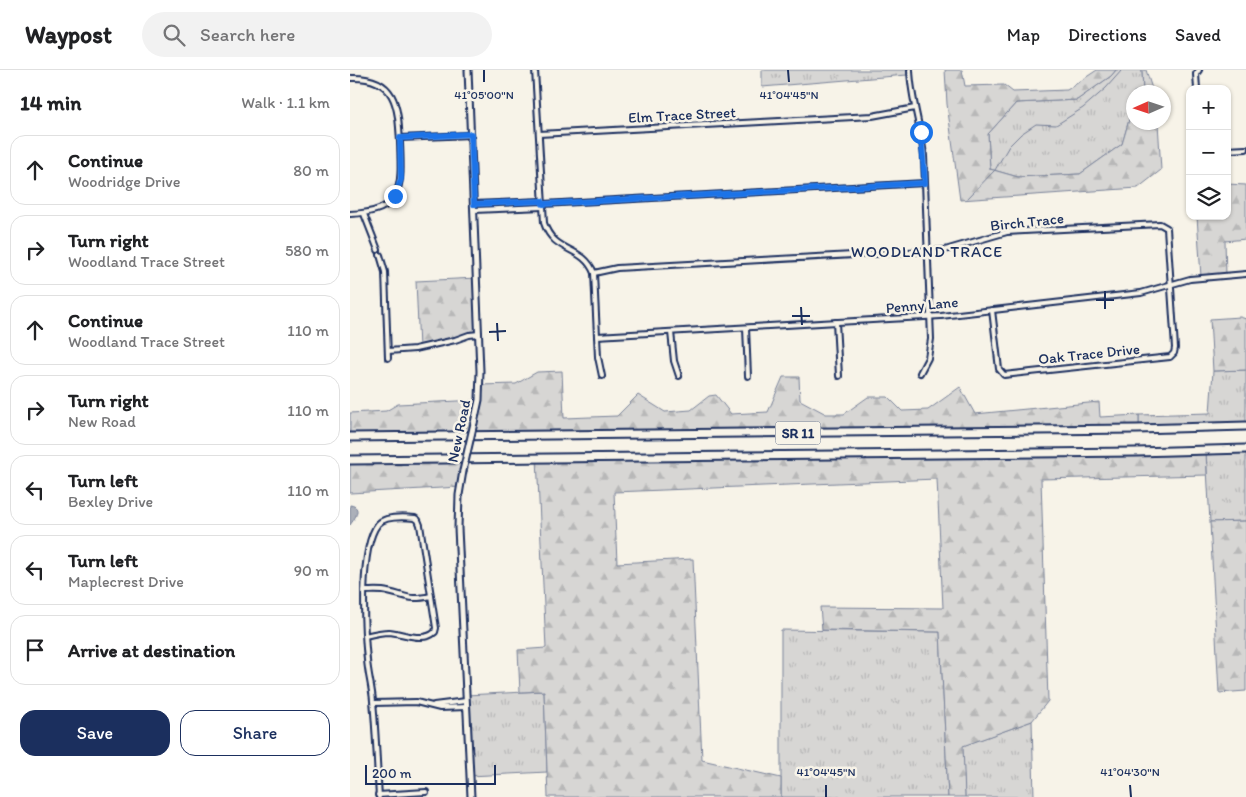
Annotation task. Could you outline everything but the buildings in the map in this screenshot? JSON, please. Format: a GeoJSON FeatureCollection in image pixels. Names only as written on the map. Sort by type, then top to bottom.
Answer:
{"type":"FeatureCollection","features":[{"type":"Feature","properties":{"kind":"highway","name":"SR 11"},"geometry":{"type":"LineString","coordinates":[[350,437],[1127,430],[1246,426]]}},
{"type":"Feature","properties":{"kind":"highway","name":"SR 11"},"geometry":{"type":"LineString","coordinates":[[350,460],[1116,453],[1246,449]]}},
{"type":"Feature","properties":{"kind":"street","name":"New Road"},"geometry":{"type":"LineString","coordinates":[[468,70],[480,382],[474,423],[459,495],[458,515],[471,797]]}},
{"type":"Feature","properties":{"kind":"street"},"geometry":{"type":"LineString","coordinates":[[535,70],[544,223],[551,236],[560,245],[584,257],[594,273],[598,357],[602,376]]}},
{"type":"Feature","properties":{"kind":"street"},"geometry":{"type":"LineString","coordinates":[[910,70],[912,96],[923,144],[928,251],[930,349],[920,373]]}},
{"type":"Feature","properties":{"kind":"street"},"geometry":{"type":"LineString","coordinates":[[1197,85],[1196,74],[1199,70]]}},
{"type":"Feature","properties":{"kind":"street"},"geometry":{"type":"LineString","coordinates":[[350,78],[371,80],[381,84],[390,93],[398,108],[401,175],[398,191],[392,200],[383,207],[364,214],[350,214]]}},
{"type":"Feature","properties":{"kind":"street","name":"Elm Trace Street"},"geometry":{"type":"LineString","coordinates":[[539,134],[872,116],[915,108]]}},
{"type":"Feature","properties":{"kind":"street"},"geometry":{"type":"LineString","coordinates":[[400,138],[471,134]]}},
{"type":"Feature","properties":{"kind":"street"},"geometry":{"type":"LineString","coordinates":[[1231,150],[1246,148]]}},
{"type":"Feature","properties":{"kind":"street"},"geometry":{"type":"LineString","coordinates":[[474,207],[925,183]]}},
{"type":"Feature","properties":{"kind":"street"},"geometry":{"type":"LineString","coordinates":[[364,214],[385,272],[388,358]]}},
{"type":"Feature","properties":{"kind":"street","name":"Birch Trace"},"geometry":{"type":"LineString","coordinates":[[594,273],[617,268],[928,251],[956,248],[1007,232],[1160,224],[1166,226],[1168,230],[1171,285]]}},
{"type":"Feature","properties":{"kind":"street","name":"Penny Lane"},"geometry":{"type":"LineString","coordinates":[[597,336],[930,317],[1141,293],[1201,277],[1246,274]]}},
{"type":"Feature","properties":{"kind":"street","name":"Oak Trace Drive"},"geometry":{"type":"LineString","coordinates":[[992,310],[999,369],[1004,375],[1167,358],[1171,356],[1175,348],[1171,285]]}},
{"type":"Feature","properties":{"kind":"street"},"geometry":{"type":"LineString","coordinates":[[836,322],[840,376]]}},
{"type":"Feature","properties":{"kind":"street"},"geometry":{"type":"LineString","coordinates":[[746,328],[748,376]]}},
{"type":"Feature","properties":{"kind":"street"},"geometry":{"type":"LineString","coordinates":[[671,332],[674,361],[679,376]]}},
{"type":"Feature","properties":{"kind":"street"},"geometry":{"type":"LineString","coordinates":[[388,350],[415,349],[479,334]]}},
{"type":"Feature","properties":{"kind":"street"},"geometry":{"type":"LineString","coordinates":[[365,636],[383,632],[411,636],[434,634],[436,628],[418,520],[408,518],[384,520],[376,528],[368,552],[364,591],[365,636],[368,674],[374,703],[379,796],[426,792]]}},
{"type":"Feature","properties":{"kind":"street"},"geometry":{"type":"LineString","coordinates":[[364,591],[385,591],[414,599],[431,596]]}},
{"type":"Feature","properties":{"kind":"street"},"geometry":{"type":"LineString","coordinates":[[374,703],[466,704]]}},
{"type":"Feature","properties":{"kind":"green space"},"geometry":{"type":"Polygon","coordinates":[[[762,70],[907,70],[907,75],[762,87],[762,70]]]}},
{"type":"Feature","properties":{"kind":"green space"},"geometry":{"type":"Polygon","coordinates":[[[945,70],[962,70],[965,86],[1004,85],[1013,92],[1067,90],[1097,70],[1116,70],[1111,76],[1077,100],[1016,103],[988,134],[990,169],[1018,177],[1080,174],[1122,144],[1126,130],[1158,130],[1161,170],[1138,188],[960,200],[947,104],[945,70]]]}},
{"type":"Feature","properties":{"kind":"green space"},"geometry":{"type":"Polygon","coordinates":[[[1116,70],[1142,70],[1143,85],[1126,85],[1126,130],[1122,144],[1080,174],[1018,177],[990,169],[988,134],[1016,103],[1077,100],[1111,76],[1116,70]]]}},
{"type":"Feature","properties":{"kind":"green space"},"geometry":{"type":"Polygon","coordinates":[[[1142,70],[1146,70],[1151,85],[1143,85],[1142,70]]]}},
{"type":"Feature","properties":{"kind":"green space"},"geometry":{"type":"Polygon","coordinates":[[[1231,184],[1246,185],[1246,239],[1225,241],[1226,275],[1201,277],[1197,220],[1231,220],[1231,184]]]}},
{"type":"Feature","properties":{"kind":"green space"},"geometry":{"type":"Polygon","coordinates":[[[477,278],[479,334],[419,348],[416,281],[477,278]]]}},
{"type":"Feature","properties":{"kind":"green space"},"geometry":{"type":"Polygon","coordinates":[[[1240,317],[1246,319],[1246,370],[1213,371],[1210,319],[1240,317]]]}},
{"type":"Feature","properties":{"kind":"green space"},"geometry":{"type":"Polygon","coordinates":[[[1246,370],[1246,426],[1139,429],[1139,415],[1210,413],[1213,371],[1246,370]]]}},
{"type":"Feature","properties":{"kind":"green space"},"geometry":{"type":"Polygon","coordinates":[[[562,371],[564,418],[617,416],[638,395],[665,412],[691,410],[709,396],[716,395],[731,414],[768,412],[783,377],[799,377],[800,400],[826,414],[844,414],[868,397],[888,397],[902,411],[928,410],[960,387],[975,414],[1099,402],[1100,417],[1139,415],[1139,429],[350,437],[350,413],[386,411],[398,404],[478,400],[480,385],[516,384],[537,372],[562,371]]]}},
{"type":"Feature","properties":{"kind":"green space"},"geometry":{"type":"Polygon","coordinates":[[[1246,449],[1246,521],[1210,522],[1206,451],[1246,449]]]}},
{"type":"Feature","properties":{"kind":"green space"},"geometry":{"type":"Polygon","coordinates":[[[1206,451],[1207,475],[1041,479],[1048,701],[1032,721],[963,746],[965,797],[948,797],[940,632],[822,630],[820,607],[943,608],[937,479],[614,492],[617,563],[693,559],[702,760],[781,778],[781,797],[548,797],[544,691],[520,692],[518,650],[546,648],[537,458],[1206,451]]]}},
{"type":"Feature","properties":{"kind":"green space"},"geometry":{"type":"Polygon","coordinates":[[[466,458],[460,487],[350,493],[350,460],[466,458]]]}},
{"type":"Feature","properties":{"kind":"green space"},"geometry":{"type":"Polygon","coordinates":[[[1246,521],[1246,691],[1219,693],[1210,522],[1246,521]]]}},
{"type":"Feature","properties":{"kind":"green space"},"geometry":{"type":"Polygon","coordinates":[[[781,630],[940,632],[948,797],[781,797],[781,630]]]}},
{"type":"Feature","properties":{"kind":"green space"},"geometry":{"type":"Polygon","coordinates":[[[544,691],[547,772],[470,776],[466,695],[544,691]]]}},
{"type":"Feature","properties":{"kind":"green space"},"geometry":{"type":"Polygon","coordinates":[[[1032,721],[1034,797],[965,797],[962,746],[1032,721]]]}},
{"type":"Feature","properties":{"kind":"shaded area"},"geometry":{"type":"Polygon","coordinates":[[[350,505],[356,508],[357,513],[350,525],[350,505]]]}},
{"type":"Feature","properties":{"kind":"waterway"},"geometry":{"type":"LineString","coordinates":[[968,198],[995,170],[1009,146],[1021,134],[1036,124],[1056,125],[1083,108],[1106,88],[1122,70]]}},
{"type":"Feature","properties":{"kind":"district","name":"WOODLAND TRACE"},"geometry":{"type":"Point","coordinates":[927,251]}},
{"type":"Feature","properties":{"kind":"route"},"geometry":{"type":"LineString","coordinates":[[395,196],[401,179],[400,138],[471,134],[474,204],[542,201],[543,204],[925,183],[921,132]]}}]}
